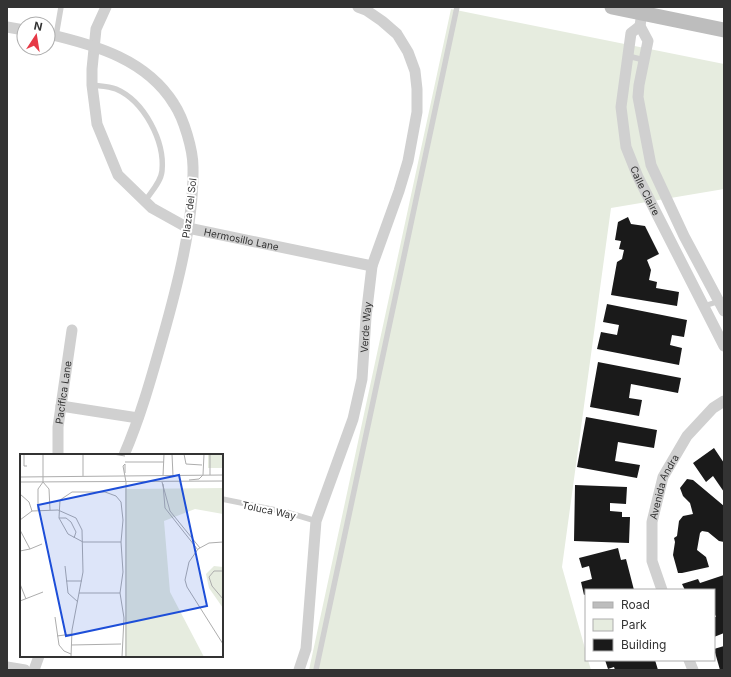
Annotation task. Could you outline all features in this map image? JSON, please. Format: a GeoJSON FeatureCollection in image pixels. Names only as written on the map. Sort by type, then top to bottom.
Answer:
{"type":"FeatureCollection","features":[{"type":"Feature","properties":{"kind":"main road"},"geometry":{"type":"LineString","coordinates":[[612,7],[642,15],[724,30]]}},
{"type":"Feature","properties":{"kind":"street"},"geometry":{"type":"LineString","coordinates":[[94,46],[96,29],[106,7]]}},
{"type":"Feature","properties":{"kind":"street","name":"Verde Way"},"geometry":{"type":"LineString","coordinates":[[299,670],[306,649],[316,521],[353,419],[362,379],[366,317],[372,266],[399,191],[408,161],[416,112],[417,89],[415,71],[408,52],[397,34],[377,17],[358,7]]}},
{"type":"Feature","properties":{"kind":"street","name":"Calle Claire"},"geometry":{"type":"LineString","coordinates":[[642,15],[630,33],[621,107],[626,147],[638,177],[724,346]]}},
{"type":"Feature","properties":{"kind":"street","name":"Calle Claire"},"geometry":{"type":"LineString","coordinates":[[642,15],[648,41],[638,97],[651,165],[686,240],[722,306]]}},
{"type":"Feature","properties":{"kind":"street","name":"Plaza del Sol"},"geometry":{"type":"LineString","coordinates":[[56,36],[94,46],[126,60],[152,77],[175,104],[189,138],[193,166],[192,199],[175,294],[152,375],[124,454]]}},
{"type":"Feature","properties":{"kind":"street","name":"Hermosillo Lane"},"geometry":{"type":"LineString","coordinates":[[94,46],[92,85],[97,124],[118,175],[152,208],[188,228],[372,266]]}},
{"type":"Feature","properties":{"kind":"street","name":"Pacifica Lane"},"geometry":{"type":"LineString","coordinates":[[58,454],[58,427],[72,330]]}},
{"type":"Feature","properties":{"kind":"street","name":"Avenida Andra"},"geometry":{"type":"LineString","coordinates":[[662,589],[652,561],[652,522],[663,477],[688,436],[713,408],[724,401]]}},
{"type":"Feature","properties":{"kind":"street"},"geometry":{"type":"LineString","coordinates":[[61,406],[138,418]]}},
{"type":"Feature","properties":{"kind":"street"},"geometry":{"type":"LineString","coordinates":[[34,670],[39,657]]}},
{"type":"Feature","properties":{"kind":"street"},"geometry":{"type":"LineString","coordinates":[[7,667],[25,670]]}},
{"type":"Feature","properties":{"kind":"lane"},"geometry":{"type":"LineString","coordinates":[[56,23],[61,7]]}},
{"type":"Feature","properties":{"kind":"lane"},"geometry":{"type":"LineString","coordinates":[[316,670],[457,7]]}},
{"type":"Feature","properties":{"kind":"lane"},"geometry":{"type":"LineString","coordinates":[[628,56],[644,60]]}},
{"type":"Feature","properties":{"kind":"lane"},"geometry":{"type":"LineString","coordinates":[[92,85],[115,88],[126,94],[137,104],[149,120],[158,141],[162,172],[159,181],[145,201]]}},
{"type":"Feature","properties":{"kind":"lane"},"geometry":{"type":"LineString","coordinates":[[623,93],[638,97]]}},
{"type":"Feature","properties":{"kind":"lane"},"geometry":{"type":"LineString","coordinates":[[673,245],[686,240]]}},
{"type":"Feature","properties":{"kind":"lane"},"geometry":{"type":"LineString","coordinates":[[704,306],[722,306]]}},
{"type":"Feature","properties":{"kind":"lane","name":"Toluca Way"},"geometry":{"type":"LineString","coordinates":[[223,499],[286,512],[316,521]]}},
{"type":"Feature","properties":{"kind":"green space"},"geometry":{"type":"Polygon","coordinates":[[[451,9],[724,64],[724,189],[611,208],[562,567],[585,648],[585,661],[588,661],[591,670],[309,670],[451,9]]]}},
{"type":"Feature","properties":{"kind":"building"},"geometry":{"type":"Polygon","coordinates":[[[628,217],[631,224],[645,226],[659,254],[647,260],[651,270],[649,280],[657,282],[656,288],[679,292],[677,306],[611,295],[617,262],[622,259],[624,250],[619,249],[621,241],[615,240],[618,222],[628,217]]]}},
{"type":"Feature","properties":{"kind":"building"},"geometry":{"type":"Polygon","coordinates":[[[607,304],[687,320],[684,337],[672,335],[670,345],[682,348],[679,365],[597,349],[601,332],[617,335],[619,325],[603,322],[607,304]]]}},
{"type":"Feature","properties":{"kind":"building"},"geometry":{"type":"Polygon","coordinates":[[[598,362],[681,378],[678,393],[631,384],[629,398],[642,400],[639,416],[590,407],[598,362]]]}},
{"type":"Feature","properties":{"kind":"building"},"geometry":{"type":"Polygon","coordinates":[[[586,417],[657,430],[654,448],[618,442],[615,461],[640,465],[637,478],[577,467],[586,417]]]}},
{"type":"Feature","properties":{"kind":"building"},"geometry":{"type":"Polygon","coordinates":[[[714,448],[724,463],[724,492],[713,476],[706,482],[693,463],[714,448]]]}},
{"type":"Feature","properties":{"kind":"building"},"geometry":{"type":"Polygon","coordinates":[[[687,479],[693,480],[724,506],[724,542],[719,541],[708,532],[702,531],[700,533],[697,550],[706,557],[709,567],[678,573],[673,555],[675,542],[674,538],[677,536],[679,521],[683,516],[693,514],[690,503],[683,496],[680,488],[687,479]]]}},
{"type":"Feature","properties":{"kind":"building"},"geometry":{"type":"Polygon","coordinates":[[[575,485],[627,487],[626,504],[610,503],[610,511],[622,512],[622,517],[630,517],[629,543],[574,541],[575,485]]]}},
{"type":"Feature","properties":{"kind":"building"},"geometry":{"type":"Polygon","coordinates":[[[618,548],[621,560],[626,559],[634,589],[585,589],[584,595],[581,582],[592,579],[589,566],[582,568],[579,558],[618,548]]]}},
{"type":"Feature","properties":{"kind":"building"},"geometry":{"type":"Polygon","coordinates":[[[724,575],[724,633],[715,637],[715,589],[684,589],[682,584],[698,579],[700,583],[724,575]]]}},
{"type":"Feature","properties":{"kind":"building"},"geometry":{"type":"Polygon","coordinates":[[[724,646],[724,670],[720,670],[715,649],[724,646]]]}},
{"type":"Feature","properties":{"kind":"building"},"geometry":{"type":"Polygon","coordinates":[[[605,661],[655,661],[658,670],[615,670],[614,667],[608,669],[605,661]]]}}]}
